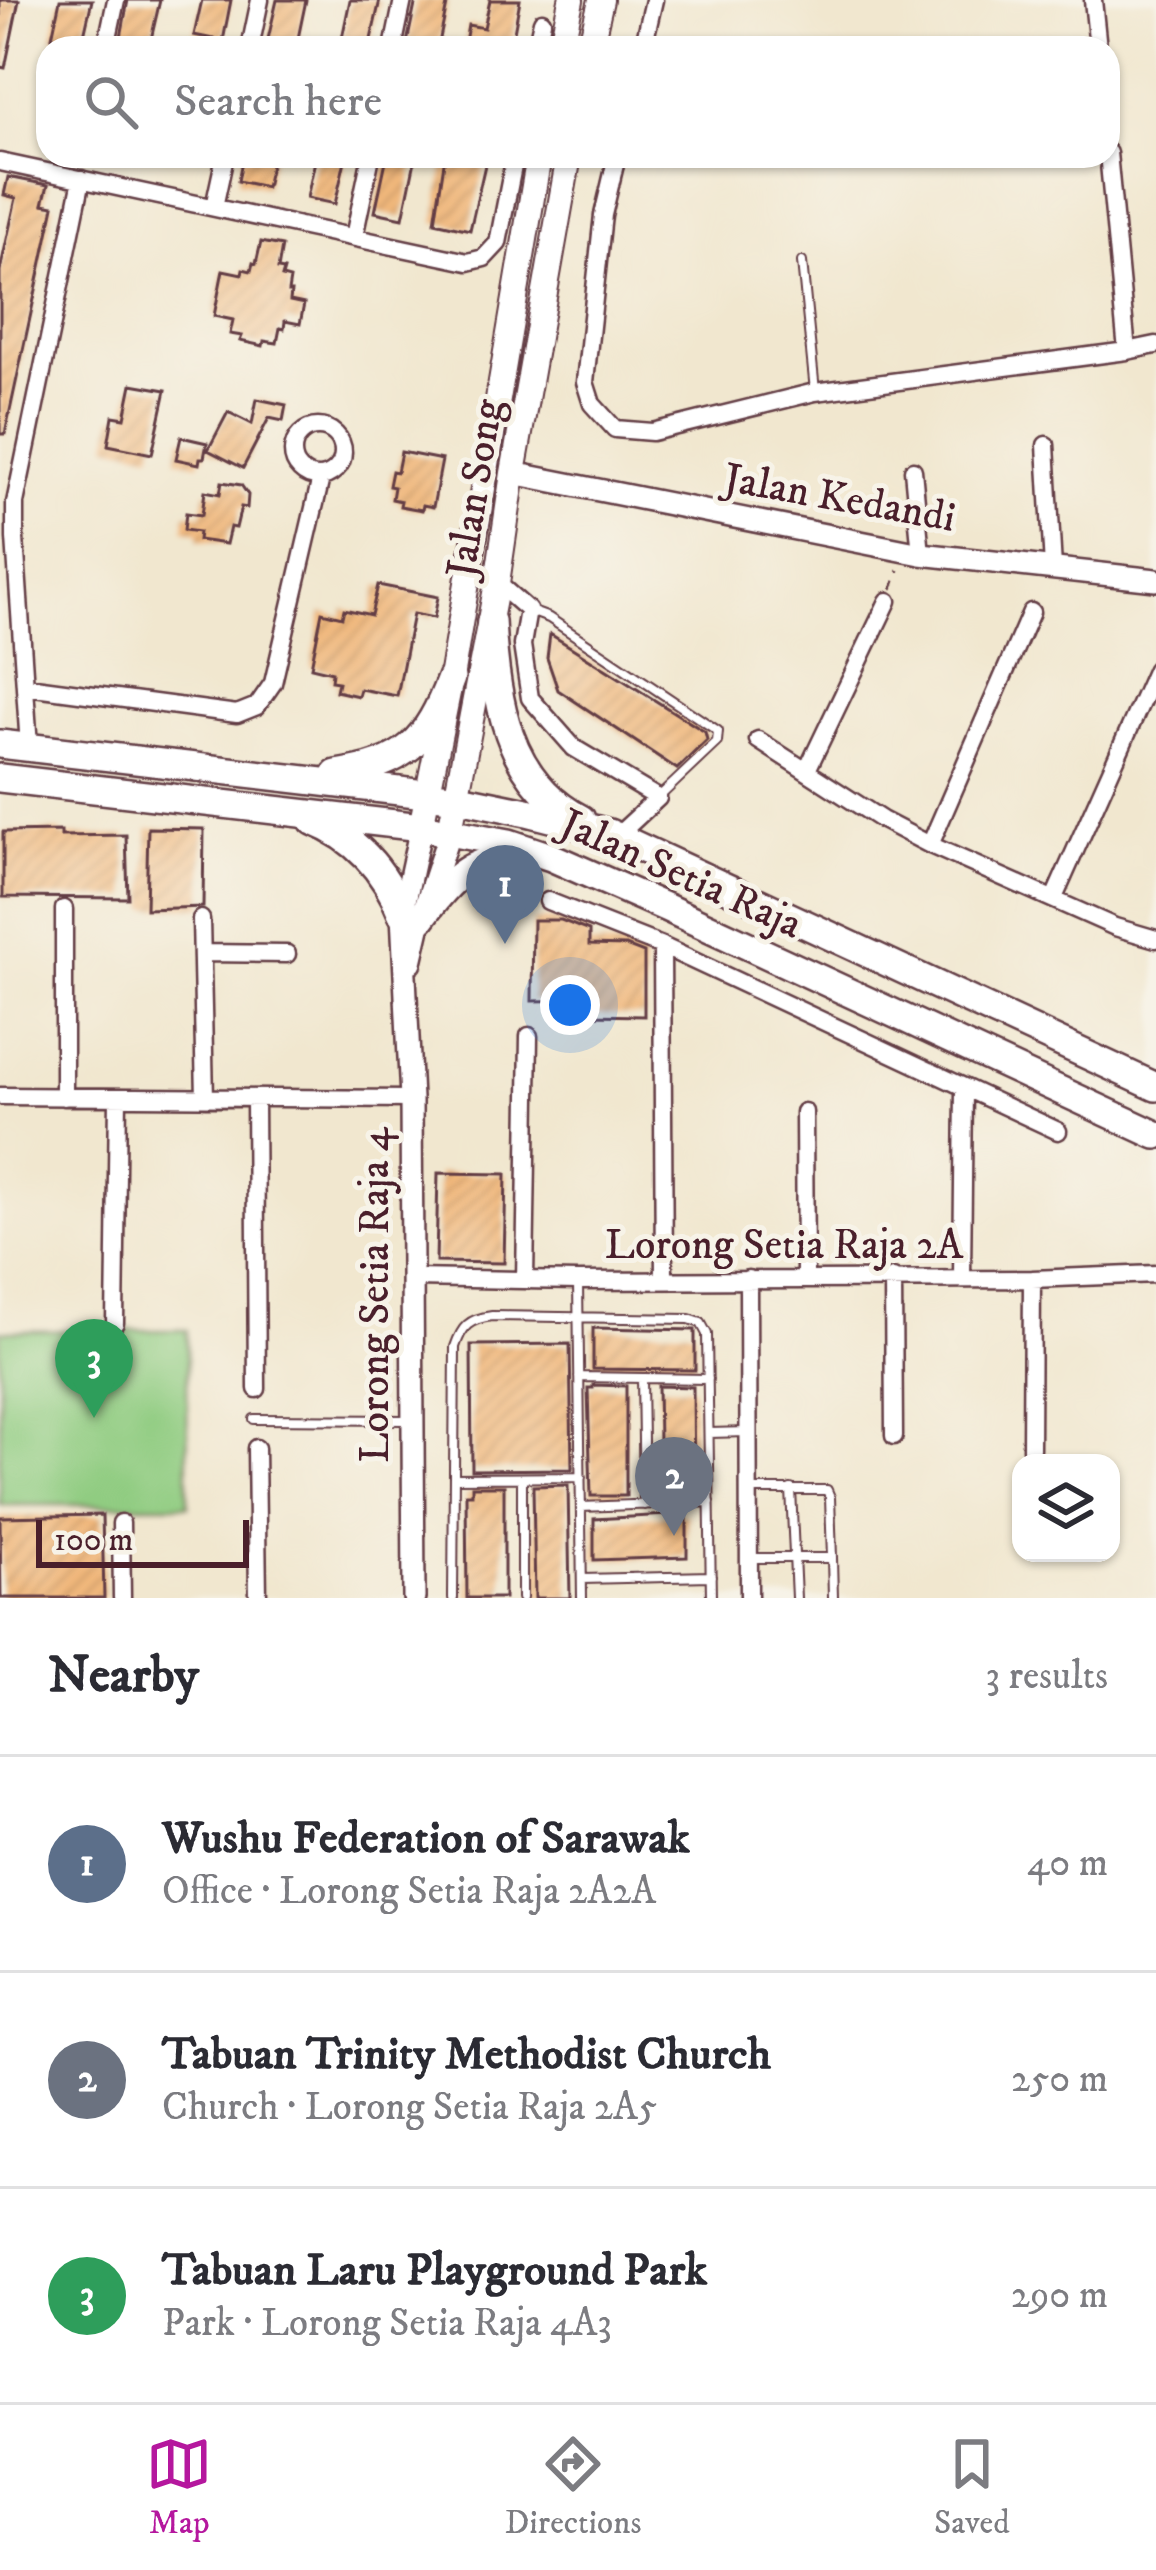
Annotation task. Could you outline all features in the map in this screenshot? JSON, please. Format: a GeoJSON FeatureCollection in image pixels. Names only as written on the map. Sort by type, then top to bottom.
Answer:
{"type":"FeatureCollection","features":[{"type":"Feature","properties":{"kind":"main road"},"geometry":{"type":"LineString","coordinates":[[564,36],[572,0]]}},
{"type":"Feature","properties":{"kind":"main road"},"geometry":{"type":"LineString","coordinates":[[593,36],[601,0]]}},
{"type":"Feature","properties":{"kind":"main road","name":"Jalan Song"},"geometry":{"type":"LineString","coordinates":[[421,826],[451,678],[537,168]]}},
{"type":"Feature","properties":{"kind":"main road","name":"Jalan Song"},"geometry":{"type":"LineString","coordinates":[[450,831],[567,168]]}},
{"type":"Feature","properties":{"kind":"main road"},"geometry":{"type":"LineString","coordinates":[[466,586],[499,478],[514,473]]}},
{"type":"Feature","properties":{"kind":"main road"},"geometry":{"type":"LineString","coordinates":[[490,621],[499,704],[520,758],[565,811],[612,835]]}},
{"type":"Feature","properties":{"kind":"main road"},"geometry":{"type":"LineString","coordinates":[[296,778],[379,766],[405,751],[427,731],[451,678]]}},
{"type":"Feature","properties":{"kind":"main road","name":"Jalan Setia Raja"},"geometry":{"type":"LineString","coordinates":[[0,744],[458,798],[612,835],[1156,1087]]}},
{"type":"Feature","properties":{"kind":"main road","name":"Jalan Setia Raja"},"geometry":{"type":"LineString","coordinates":[[0,778],[421,826],[509,843],[667,908],[1156,1135]]}},
{"type":"Feature","properties":{"kind":"main road"},"geometry":{"type":"LineString","coordinates":[[291,813],[339,832],[356,845],[412,916],[454,878],[481,863],[504,856],[551,857]]}},
{"type":"Feature","properties":{"kind":"main road"},"geometry":{"type":"LineString","coordinates":[[1085,1056],[1100,1075],[1156,1102]]}},
{"type":"Feature","properties":{"kind":"street"},"geometry":{"type":"LineString","coordinates":[[108,36],[116,0]]}},
{"type":"Feature","properties":{"kind":"street"},"geometry":{"type":"LineString","coordinates":[[252,36],[260,0]]}},
{"type":"Feature","properties":{"kind":"street"},"geometry":{"type":"LineString","coordinates":[[396,36],[403,0]]}},
{"type":"Feature","properties":{"kind":"street"},"geometry":{"type":"LineString","coordinates":[[646,36],[654,0]]}},
{"type":"Feature","properties":{"kind":"street"},"geometry":{"type":"LineString","coordinates":[[1093,0],[1097,36]]}},
{"type":"Feature","properties":{"kind":"street"},"geometry":{"type":"LineString","coordinates":[[539,36],[542,21]]}},
{"type":"Feature","properties":{"kind":"street"},"geometry":{"type":"LineString","coordinates":[[0,162],[468,262],[484,258],[498,243],[513,168]]}},
{"type":"Feature","properties":{"kind":"street"},"geometry":{"type":"LineString","coordinates":[[214,208],[222,168]]}},
{"type":"Feature","properties":{"kind":"street"},"geometry":{"type":"LineString","coordinates":[[354,237],[368,168]]}},
{"type":"Feature","properties":{"kind":"street"},"geometry":{"type":"LineString","coordinates":[[614,168],[603,215],[585,382],[592,404],[615,430],[652,432],[815,392],[1156,345]]}},
{"type":"Feature","properties":{"kind":"street"},"geometry":{"type":"LineString","coordinates":[[1109,168],[1127,352]]}},
{"type":"Feature","properties":{"kind":"street"},"geometry":{"type":"LineString","coordinates":[[29,747],[15,503],[82,179]]}},
{"type":"Feature","properties":{"kind":"street"},"geometry":{"type":"LineString","coordinates":[[1046,446],[1053,568]]}},
{"type":"Feature","properties":{"kind":"street"},"geometry":{"type":"LineString","coordinates":[[914,470],[921,554]]}},
{"type":"Feature","properties":{"kind":"street","name":"Jalan Kedandi"},"geometry":{"type":"LineString","coordinates":[[514,473],[921,554],[1156,580]]}},
{"type":"Feature","properties":{"kind":"street"},"geometry":{"type":"LineString","coordinates":[[27,686],[237,714],[257,706],[273,683],[321,478]]}},
{"type":"Feature","properties":{"kind":"street"},"geometry":{"type":"LineString","coordinates":[[497,583],[529,610],[522,645],[530,698],[574,748],[658,798],[612,835]]}},
{"type":"Feature","properties":{"kind":"street"},"geometry":{"type":"LineString","coordinates":[[807,770],[888,601]]}},
{"type":"Feature","properties":{"kind":"street"},"geometry":{"type":"LineString","coordinates":[[0,611],[21,614]]}},
{"type":"Feature","properties":{"kind":"street"},"geometry":{"type":"LineString","coordinates":[[930,845],[1030,612]]}},
{"type":"Feature","properties":{"kind":"street"},"geometry":{"type":"LineString","coordinates":[[1054,898],[1156,669]]}},
{"type":"Feature","properties":{"kind":"street"},"geometry":{"type":"LineString","coordinates":[[758,740],[882,820],[930,845],[1115,927],[1156,939]]}},
{"type":"Feature","properties":{"kind":"street","name":"Lorong Setia Raja 4"},"geometry":{"type":"LineString","coordinates":[[414,1598],[406,992],[421,826]]}},
{"type":"Feature","properties":{"kind":"street","name":"Lorong Setia Raja 4"},"geometry":{"type":"LineString","coordinates":[[412,916],[450,831]]}},
{"type":"Feature","properties":{"kind":"street"},"geometry":{"type":"LineString","coordinates":[[548,902],[662,946],[1058,1131]]}},
{"type":"Feature","properties":{"kind":"street"},"geometry":{"type":"LineString","coordinates":[[64,909],[64,1096]]}},
{"type":"Feature","properties":{"kind":"street"},"geometry":{"type":"LineString","coordinates":[[201,919],[205,1098]]}},
{"type":"Feature","properties":{"kind":"street"},"geometry":{"type":"LineString","coordinates":[[662,946],[664,1280]]}},
{"type":"Feature","properties":{"kind":"street"},"geometry":{"type":"LineString","coordinates":[[203,953],[287,954]]}},
{"type":"Feature","properties":{"kind":"street"},"geometry":{"type":"LineString","coordinates":[[525,1280],[529,1036]]}},
{"type":"Feature","properties":{"kind":"street"},"geometry":{"type":"LineString","coordinates":[[962,1278],[964,1088]]}},
{"type":"Feature","properties":{"kind":"street"},"geometry":{"type":"LineString","coordinates":[[0,1096],[411,1099]]}},
{"type":"Feature","properties":{"kind":"street"},"geometry":{"type":"LineString","coordinates":[[115,1323],[118,1097]]}},
{"type":"Feature","properties":{"kind":"street"},"geometry":{"type":"LineString","coordinates":[[255,1099],[256,1389]]}},
{"type":"Feature","properties":{"kind":"street"},"geometry":{"type":"LineString","coordinates":[[804,1112],[805,1278]]}},
{"type":"Feature","properties":{"kind":"street","name":"Lorong Setia Raja 2A"},"geometry":{"type":"LineString","coordinates":[[412,1278],[1032,1279],[1156,1274]]}},
{"type":"Feature","properties":{"kind":"street"},"geometry":{"type":"LineString","coordinates":[[892,1278],[895,1436]]}},
{"type":"Feature","properties":{"kind":"street"},"geometry":{"type":"LineString","coordinates":[[748,1279],[749,1598]]}},
{"type":"Feature","properties":{"kind":"street"},"geometry":{"type":"LineString","coordinates":[[1031,1449],[1032,1279]]}},
{"type":"Feature","properties":{"kind":"street"},"geometry":{"type":"LineString","coordinates":[[256,1448],[258,1598]]}},
{"type":"Feature","properties":{"kind":"street"},"geometry":{"type":"LineString","coordinates":[[122,1523],[122,1598]]}},
{"type":"Feature","properties":{"kind":"lane"},"geometry":{"type":"LineString","coordinates":[[802,262],[815,392]]}},
{"type":"Feature","properties":{"kind":"lane"},"geometry":{"type":"LineString","coordinates":[[529,610],[549,618],[718,731],[717,742],[658,798]]}},
{"type":"Feature","properties":{"kind":"lane"},"geometry":{"type":"LineString","coordinates":[[578,1281],[582,1598]]}},
{"type":"Feature","properties":{"kind":"lane"},"geometry":{"type":"LineString","coordinates":[[453,1598],[455,1347],[462,1328],[475,1318],[492,1316],[701,1323],[707,1334],[711,1598]]}},
{"type":"Feature","properties":{"kind":"lane"},"geometry":{"type":"LineString","coordinates":[[579,1377],[708,1379]]}},
{"type":"Feature","properties":{"kind":"lane"},"geometry":{"type":"LineString","coordinates":[[642,1378],[644,1504]]}},
{"type":"Feature","properties":{"kind":"lane"},"geometry":{"type":"LineString","coordinates":[[254,1419],[412,1420]]}},
{"type":"Feature","properties":{"kind":"lane"},"geometry":{"type":"LineString","coordinates":[[709,1433],[748,1432]]}},
{"type":"Feature","properties":{"kind":"lane"},"geometry":{"type":"LineString","coordinates":[[454,1478],[580,1477]]}},
{"type":"Feature","properties":{"kind":"lane"},"geometry":{"type":"LineString","coordinates":[[522,1478],[522,1598]]}},
{"type":"Feature","properties":{"kind":"lane"},"geometry":{"type":"LineString","coordinates":[[748,1490],[827,1490],[833,1598]]}},
{"type":"Feature","properties":{"kind":"lane"},"geometry":{"type":"LineString","coordinates":[[791,1490],[796,1598]]}},
{"type":"Feature","properties":{"kind":"lane"},"geometry":{"type":"LineString","coordinates":[[581,1507],[710,1502]]}},
{"type":"Feature","properties":{"kind":"lane"},"geometry":{"type":"LineString","coordinates":[[749,1558],[832,1558]]}},
{"type":"Feature","properties":{"kind":"lane"},"geometry":{"type":"LineString","coordinates":[[582,1579],[711,1576]]}},
{"type":"Feature","properties":{"kind":"path"},"geometry":{"type":"LineString","coordinates":[[888,601],[901,566]]}},
{"type":"Feature","properties":{"kind":"green space"},"geometry":{"type":"Polygon","coordinates":[[[187,1330],[188,1505],[0,1505],[0,1331],[187,1330]]]}},
{"type":"Feature","properties":{"kind":"building"},"geometry":{"type":"Polygon","coordinates":[[[0,0],[19,0],[5,68],[0,67],[0,0]]]}},
{"type":"Feature","properties":{"kind":"building"},"geometry":{"type":"Polygon","coordinates":[[[60,0],[92,0],[84,36],[52,36],[60,0]]]}},
{"type":"Feature","properties":{"kind":"building"},"geometry":{"type":"Polygon","coordinates":[[[128,0],[160,0],[152,36],[121,36],[128,0]]]}},
{"type":"Feature","properties":{"kind":"building"},"geometry":{"type":"Polygon","coordinates":[[[202,0],[231,0],[224,36],[194,35],[202,0]]]}},
{"type":"Feature","properties":{"kind":"building"},"geometry":{"type":"Polygon","coordinates":[[[277,0],[306,0],[298,36],[269,36],[277,0]]]}},
{"type":"Feature","properties":{"kind":"building"},"geometry":{"type":"Polygon","coordinates":[[[350,0],[380,0],[372,36],[342,36],[350,0]]]}},
{"type":"Feature","properties":{"kind":"building"},"geometry":{"type":"Polygon","coordinates":[[[416,0],[448,0],[440,36],[408,36],[416,0]]]}},
{"type":"Feature","properties":{"kind":"building"},"geometry":{"type":"Polygon","coordinates":[[[490,0],[520,0],[513,36],[466,36],[468,25],[484,28],[490,0]]]}},
{"type":"Feature","properties":{"kind":"building"},"geometry":{"type":"Polygon","coordinates":[[[241,168],[270,168],[266,187],[238,181],[241,168]]]}},
{"type":"Feature","properties":{"kind":"building"},"geometry":{"type":"Polygon","coordinates":[[[313,168],[343,168],[335,204],[307,198],[313,168]]]}},
{"type":"Feature","properties":{"kind":"building"},"geometry":{"type":"Polygon","coordinates":[[[384,168],[413,168],[403,218],[375,212],[384,168]]]}},
{"type":"Feature","properties":{"kind":"building"},"geometry":{"type":"Polygon","coordinates":[[[443,168],[484,168],[470,230],[435,222],[443,168]]]}},
{"type":"Feature","properties":{"kind":"building"},"geometry":{"type":"Polygon","coordinates":[[[8,177],[48,185],[43,204],[54,206],[5,434],[0,434],[0,271],[16,198],[4,195],[8,177]]]}},
{"type":"Feature","properties":{"kind":"building"},"geometry":{"type":"Polygon","coordinates":[[[261,242],[282,246],[278,269],[290,279],[290,301],[304,304],[300,324],[285,321],[277,343],[264,341],[263,346],[240,341],[242,336],[230,334],[233,320],[214,316],[223,270],[251,271],[261,242]]]}},
{"type":"Feature","properties":{"kind":"building"},"geometry":{"type":"Polygon","coordinates":[[[132,384],[166,390],[152,454],[108,445],[113,416],[125,418],[132,384]]]}},
{"type":"Feature","properties":{"kind":"building"},"geometry":{"type":"Polygon","coordinates":[[[257,399],[286,405],[283,421],[269,418],[243,468],[208,450],[228,412],[252,424],[257,399]]]}},
{"type":"Feature","properties":{"kind":"building"},"geometry":{"type":"Polygon","coordinates":[[[181,437],[207,443],[199,464],[176,459],[181,437]]]}},
{"type":"Feature","properties":{"kind":"building"},"geometry":{"type":"Polygon","coordinates":[[[401,452],[442,460],[433,507],[400,506],[401,501],[392,499],[394,487],[389,486],[401,452]]]}},
{"type":"Feature","properties":{"kind":"building"},"geometry":{"type":"Polygon","coordinates":[[[222,482],[241,485],[248,495],[247,508],[241,507],[226,544],[198,540],[199,532],[184,530],[186,513],[202,515],[205,491],[220,494],[222,482]]]}},
{"type":"Feature","properties":{"kind":"building"},"geometry":{"type":"Polygon","coordinates":[[[378,585],[438,597],[434,618],[413,614],[397,696],[360,689],[358,696],[336,691],[338,682],[331,681],[332,672],[311,667],[322,612],[342,617],[344,609],[371,615],[378,585]]]}},
{"type":"Feature","properties":{"kind":"building"},"geometry":{"type":"Polygon","coordinates":[[[550,634],[705,732],[707,740],[677,769],[558,690],[547,658],[550,634]]]}},
{"type":"Feature","properties":{"kind":"building"},"geometry":{"type":"Polygon","coordinates":[[[148,828],[204,829],[203,907],[146,909],[148,828]]]}},
{"type":"Feature","properties":{"kind":"building"},"geometry":{"type":"Polygon","coordinates":[[[61,831],[61,836],[126,835],[128,898],[3,897],[3,832],[61,831]]]}},
{"type":"Feature","properties":{"kind":"building"},"geometry":{"type":"Polygon","coordinates":[[[533,920],[561,920],[589,931],[589,945],[626,946],[644,953],[644,1016],[589,1015],[589,1000],[532,1001],[533,920]]]}},
{"type":"Feature","properties":{"kind":"building"},"geometry":{"type":"Polygon","coordinates":[[[438,1173],[506,1174],[504,1263],[436,1262],[438,1173]]]}},
{"type":"Feature","properties":{"kind":"building"},"geometry":{"type":"Polygon","coordinates":[[[593,1328],[695,1330],[695,1370],[593,1369],[593,1328]]]}},
{"type":"Feature","properties":{"kind":"building"},"geometry":{"type":"Polygon","coordinates":[[[570,1344],[572,1469],[472,1470],[471,1345],[570,1344]]]}},
{"type":"Feature","properties":{"kind":"building"},"geometry":{"type":"Polygon","coordinates":[[[626,1386],[626,1496],[591,1496],[588,1388],[626,1386]]]}},
{"type":"Feature","properties":{"kind":"building"},"geometry":{"type":"Polygon","coordinates":[[[658,1386],[693,1387],[694,1494],[660,1496],[658,1386]]]}},
{"type":"Feature","properties":{"kind":"building"},"geometry":{"type":"Polygon","coordinates":[[[568,1485],[570,1598],[535,1598],[533,1486],[568,1485]]]}},
{"type":"Feature","properties":{"kind":"building"},"geometry":{"type":"Polygon","coordinates":[[[472,1486],[504,1486],[504,1598],[467,1598],[466,1494],[472,1494],[472,1486]]]}},
{"type":"Feature","properties":{"kind":"building"},"geometry":{"type":"Polygon","coordinates":[[[687,1514],[687,1557],[594,1560],[594,1519],[687,1514]]]}},
{"type":"Feature","properties":{"kind":"building"},"geometry":{"type":"Polygon","coordinates":[[[102,1515],[104,1598],[1,1598],[0,1517],[102,1515]]]}},
{"type":"Feature","properties":{"kind":"place","name":"Wushu Federation of Sarawak"},"geometry":{"type":"Point","coordinates":[505,944]}},
{"type":"Feature","properties":{"kind":"place","name":"Tabuan Laru Playground Park"},"geometry":{"type":"Point","coordinates":[94,1418]}},
{"type":"Feature","properties":{"kind":"place","name":"Tabuan Trinity Methodist Church"},"geometry":{"type":"Point","coordinates":[674,1536]}}]}
